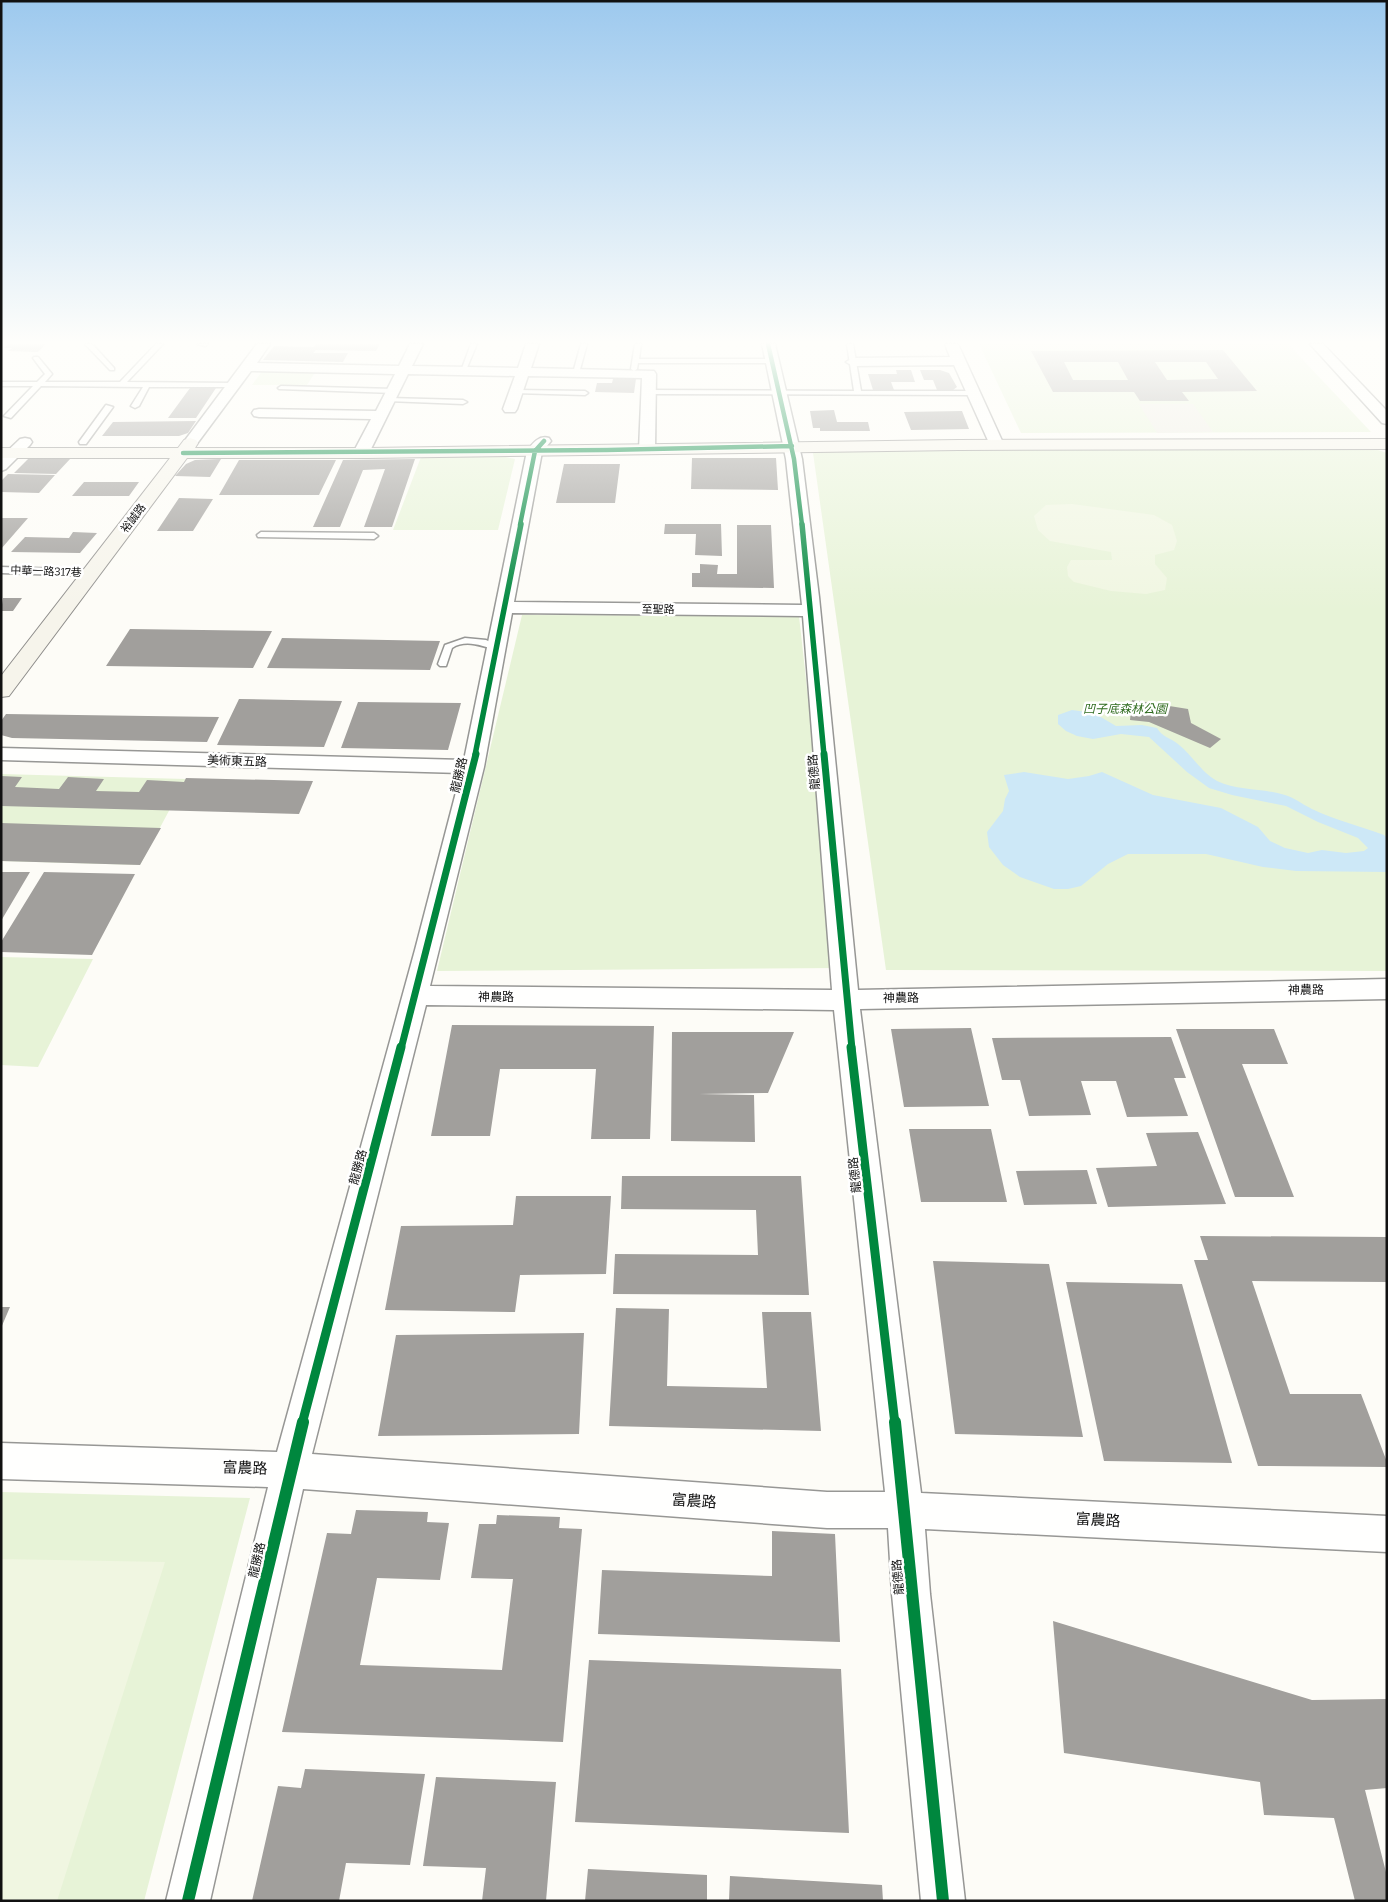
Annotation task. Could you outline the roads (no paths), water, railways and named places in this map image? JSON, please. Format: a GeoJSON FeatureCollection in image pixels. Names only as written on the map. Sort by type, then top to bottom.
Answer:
{"type":"FeatureCollection","features":[{"type":"Feature","properties":{"kind":"street","name":"裕誠路"},"geometry":{"type":"LineString","coordinates":[[1,692],[198,433]]}},
{"type":"Feature","properties":{"kind":"street"},"geometry":{"type":"LineString","coordinates":[[364,448],[372,433]]}},
{"type":"Feature","properties":{"kind":"street"},"geometry":{"type":"LineString","coordinates":[[648,433],[648,445]]}},
{"type":"Feature","properties":{"kind":"street","name":"龍德路"},"geometry":{"type":"LineString","coordinates":[[789,433],[811,611],[846,1000],[905,1510],[910,1585],[942,1901]]}},
{"type":"Feature","properties":{"kind":"street"},"geometry":{"type":"LineString","coordinates":[[992,433],[996,441]]}},
{"type":"Feature","properties":{"kind":"street"},"geometry":{"type":"LineString","coordinates":[[10,448],[364,448],[791,442],[1325,440],[1387,436]]}},
{"type":"Feature","properties":{"kind":"street"},"geometry":{"type":"LineString","coordinates":[[1325,440],[1387,444]]}},
{"type":"Feature","properties":{"kind":"street"},"geometry":{"type":"LineString","coordinates":[[10,448],[83,442],[187,448]]}},
{"type":"Feature","properties":{"kind":"street","name":"龍勝路"},"geometry":{"type":"LineString","coordinates":[[188,1901],[290,1470],[473,768],[504,607],[540,446]]}},
{"type":"Feature","properties":{"kind":"street"},"geometry":{"type":"LineString","coordinates":[[1,466],[10,448]]}},
{"type":"Feature","properties":{"kind":"street","name":"至聖路"},"geometry":{"type":"LineString","coordinates":[[504,607],[811,611]]}},
{"type":"Feature","properties":{"kind":"street","name":"美術東五路"},"geometry":{"type":"LineString","coordinates":[[1,754],[473,768]]}},
{"type":"Feature","properties":{"kind":"street","name":"神農路"},"geometry":{"type":"LineString","coordinates":[[415,995],[458,997],[846,1000],[1387,989]]}},
{"type":"Feature","properties":{"kind":"street","name":"富農路"},"geometry":{"type":"LineString","coordinates":[[1,1461],[290,1470],[386,1479],[827,1510],[905,1510],[1387,1534]]}},
{"type":"Feature","properties":{"kind":"lane"},"geometry":{"type":"LineString","coordinates":[[83,442],[90,433]]}},
{"type":"Feature","properties":{"kind":"lane"},"geometry":{"type":"LineString","coordinates":[[261,536],[374,536]]}},
{"type":"Feature","properties":{"kind":"lane","name":"中華一路317巷"},"geometry":{"type":"LineString","coordinates":[[1,570],[92,573]]}},
{"type":"Feature","properties":{"kind":"lane"},"geometry":{"type":"LineString","coordinates":[[443,664],[448,646],[457,642],[486,643],[496,648]]}},
{"type":"Feature","properties":{"kind":"water"},"geometry":{"type":"Polygon","coordinates":[[[1072,710],[1094,713],[1116,726],[1142,725],[1157,728],[1161,733],[1183,748],[1206,773],[1217,781],[1285,795],[1321,813],[1384,835],[1387,838],[1387,872],[1296,871],[1263,867],[1206,854],[1128,854],[1108,864],[1081,886],[1068,889],[1054,889],[1020,877],[1003,865],[989,847],[987,832],[1003,811],[1005,799],[1009,791],[1004,775],[1024,772],[1068,779],[1102,772],[1153,795],[1221,808],[1258,827],[1270,841],[1285,848],[1308,853],[1322,850],[1346,853],[1364,851],[1368,848],[1358,838],[1318,822],[1286,806],[1232,795],[1209,788],[1187,772],[1149,737],[1121,734],[1093,739],[1077,736],[1066,731],[1058,724],[1058,715],[1072,710]]]}},
{"type":"Feature","properties":{"kind":"park label","name":"凹子底森林公園"},"geometry":{"type":"Point","coordinates":[1125,709]}}]}
